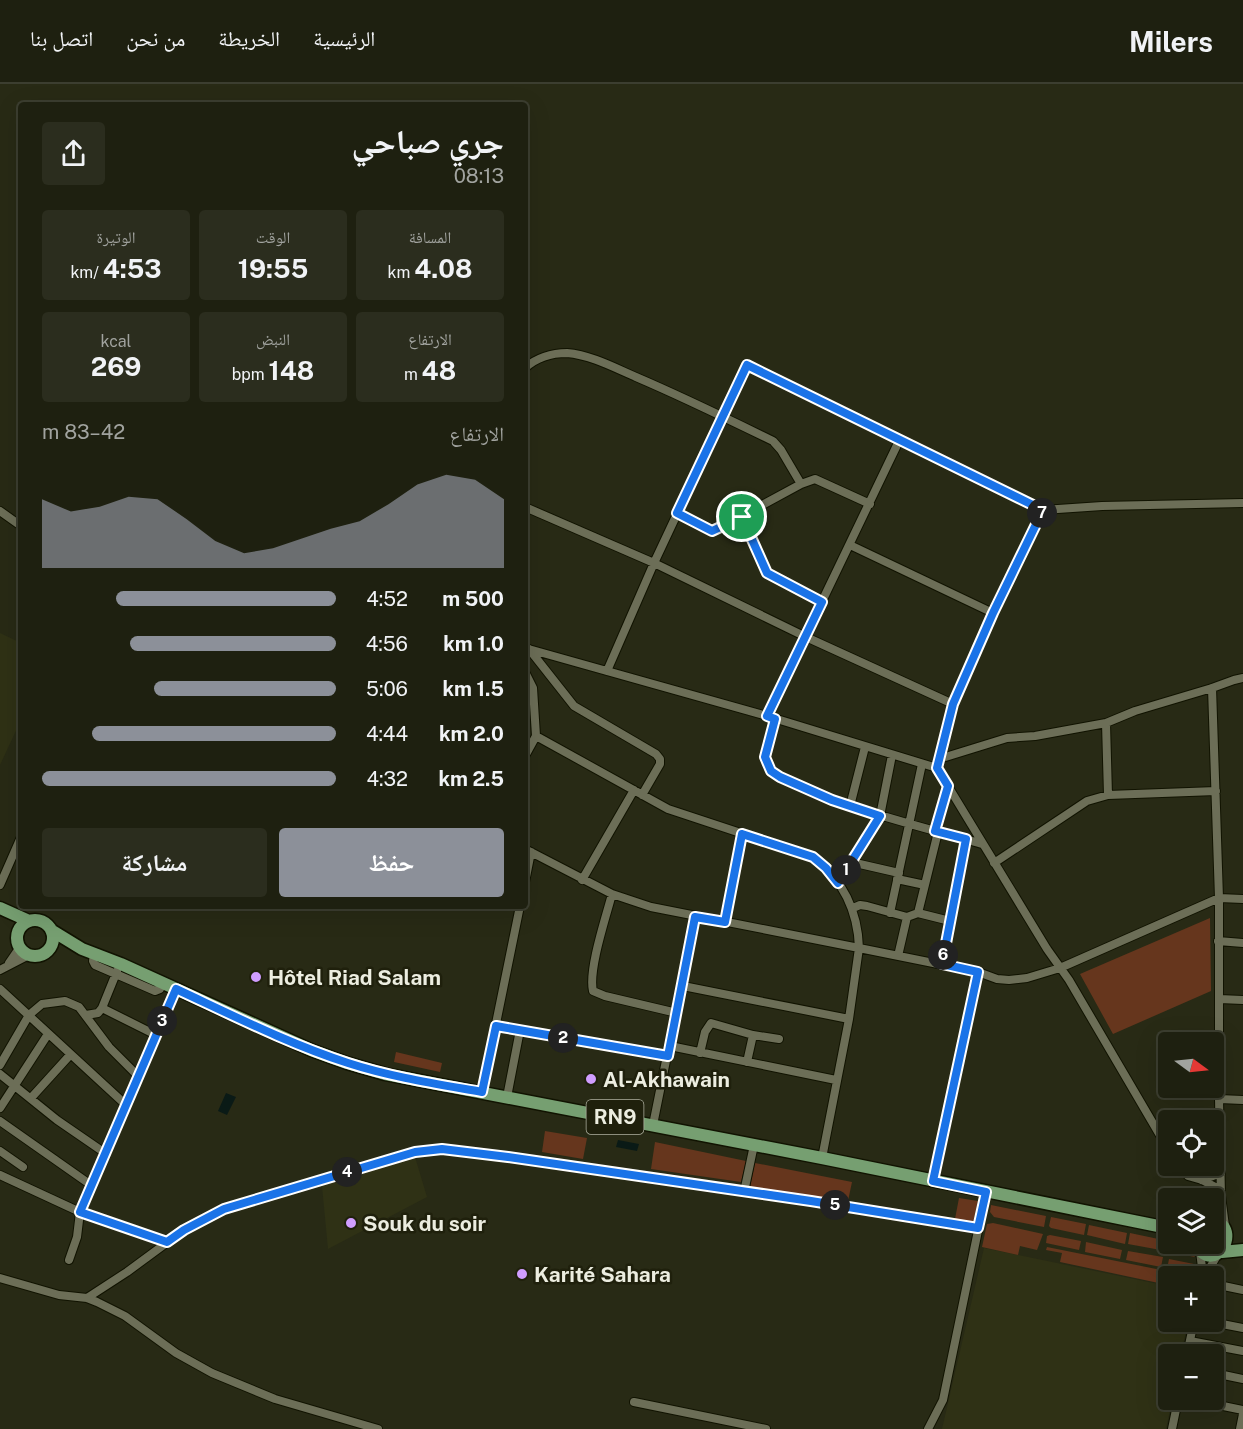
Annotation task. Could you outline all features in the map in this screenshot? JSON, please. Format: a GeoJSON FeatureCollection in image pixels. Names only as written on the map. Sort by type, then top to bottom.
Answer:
{"type":"FeatureCollection","features":[{"type":"Feature","properties":{"kind":"main road","name":"RN9"},"geometry":{"type":"LineString","coordinates":[[0,910],[29,921],[39,920],[51,930],[118,969],[162,983],[311,1050],[347,1063],[400,1077],[754,1144],[1158,1226]]}},
{"type":"Feature","properties":{"kind":"main road","name":"RN9"},"geometry":{"type":"LineString","coordinates":[[0,910],[18,933]]}},
{"type":"Feature","properties":{"kind":"main road"},"geometry":{"type":"LineString","coordinates":[[25,951],[18,933],[29,921]]}},
{"type":"Feature","properties":{"kind":"main road"},"geometry":{"type":"LineString","coordinates":[[49,949],[53,940],[51,930]]}},
{"type":"Feature","properties":{"kind":"main road","name":"RN9"},"geometry":{"type":"LineString","coordinates":[[25,951],[40,955],[49,949],[82,949]]}},
{"type":"Feature","properties":{"kind":"main road"},"geometry":{"type":"LineString","coordinates":[[1224,1249],[1229,1243],[1225,1228]]}},
{"type":"Feature","properties":{"kind":"main road"},"geometry":{"type":"LineString","coordinates":[[1224,1252],[1243,1250]]}},
{"type":"Feature","properties":{"kind":"street"},"geometry":{"type":"LineString","coordinates":[[528,365],[532,361],[554,354],[568,353],[607,364],[773,441],[801,484]]}},
{"type":"Feature","properties":{"kind":"street"},"geometry":{"type":"LineString","coordinates":[[607,671],[654,563],[747,365],[1043,510],[1102,506],[1243,503]]}},
{"type":"Feature","properties":{"kind":"street"},"geometry":{"type":"LineString","coordinates":[[899,441],[822,602],[771,718],[765,757],[771,771],[780,777],[850,806],[982,844]]}},
{"type":"Feature","properties":{"kind":"street"},"geometry":{"type":"LineString","coordinates":[[677,513],[712,531],[801,484],[815,479],[870,504]]}},
{"type":"Feature","properties":{"kind":"street"},"geometry":{"type":"LineString","coordinates":[[528,508],[654,563],[806,637],[953,704]]}},
{"type":"Feature","properties":{"kind":"street"},"geometry":{"type":"LineString","coordinates":[[937,768],[953,704],[993,613],[1043,510]]}},
{"type":"Feature","properties":{"kind":"street"},"geometry":{"type":"LineString","coordinates":[[0,511],[18,524]]}},
{"type":"Feature","properties":{"kind":"street"},"geometry":{"type":"LineString","coordinates":[[742,517],[767,573],[822,602]]}},
{"type":"Feature","properties":{"kind":"street"},"geometry":{"type":"LineString","coordinates":[[850,544],[993,613]]}},
{"type":"Feature","properties":{"kind":"street"},"geometry":{"type":"LineString","coordinates":[[528,649],[937,768],[1158,1132]]}},
{"type":"Feature","properties":{"kind":"street"},"geometry":{"type":"LineString","coordinates":[[528,650],[574,706],[656,754],[660,759],[660,764],[642,795]]}},
{"type":"Feature","properties":{"kind":"street"},"geometry":{"type":"LineString","coordinates":[[528,678],[533,687],[536,736],[528,751]]}},
{"type":"Feature","properties":{"kind":"street"},"geometry":{"type":"LineString","coordinates":[[939,759],[1007,738],[1035,736],[1106,723],[1135,711],[1243,678]]}},
{"type":"Feature","properties":{"kind":"street"},"geometry":{"type":"LineString","coordinates":[[1212,688],[1219,898],[1219,1110]]}},
{"type":"Feature","properties":{"kind":"street"},"geometry":{"type":"LineString","coordinates":[[1106,723],[1108,795]]}},
{"type":"Feature","properties":{"kind":"street"},"geometry":{"type":"LineString","coordinates":[[536,736],[679,813],[813,857],[838,883],[853,908],[859,933],[859,948],[849,1019],[822,1158]]}},
{"type":"Feature","properties":{"kind":"street"},"geometry":{"type":"LineString","coordinates":[[850,806],[865,747]]}},
{"type":"Feature","properties":{"kind":"street"},"geometry":{"type":"LineString","coordinates":[[838,883],[880,816],[892,755]]}},
{"type":"Feature","properties":{"kind":"street"},"geometry":{"type":"LineString","coordinates":[[890,913],[922,764]]}},
{"type":"Feature","properties":{"kind":"street"},"geometry":{"type":"LineString","coordinates":[[918,913],[948,786]]}},
{"type":"Feature","properties":{"kind":"street"},"geometry":{"type":"LineString","coordinates":[[582,880],[633,790]]}},
{"type":"Feature","properties":{"kind":"street"},"geometry":{"type":"LineString","coordinates":[[994,863],[1087,801],[1108,795],[1216,791]]}},
{"type":"Feature","properties":{"kind":"street"},"geometry":{"type":"LineString","coordinates":[[725,922],[742,834]]}},
{"type":"Feature","properties":{"kind":"street"},"geometry":{"type":"LineString","coordinates":[[942,964],[966,839]]}},
{"type":"Feature","properties":{"kind":"street"},"geometry":{"type":"LineString","coordinates":[[0,885],[18,844]]}},
{"type":"Feature","properties":{"kind":"street"},"geometry":{"type":"LineString","coordinates":[[528,850],[612,894],[651,907],[942,964],[997,979],[1009,980],[1027,978],[1060,968],[1219,898],[1243,900]]}},
{"type":"Feature","properties":{"kind":"street"},"geometry":{"type":"LineString","coordinates":[[851,862],[925,885]]}},
{"type":"Feature","properties":{"kind":"street"},"geometry":{"type":"LineString","coordinates":[[612,894],[592,977],[593,991],[677,1013]]}},
{"type":"Feature","properties":{"kind":"street"},"geometry":{"type":"LineString","coordinates":[[853,908],[860,905],[907,917],[918,913],[950,921]]}},
{"type":"Feature","properties":{"kind":"street"},"geometry":{"type":"LineString","coordinates":[[482,1092],[519,909]]}},
{"type":"Feature","properties":{"kind":"street"},"geometry":{"type":"LineString","coordinates":[[653,1125],[683,986],[695,917]]}},
{"type":"Feature","properties":{"kind":"street"},"geometry":{"type":"LineString","coordinates":[[898,956],[907,917]]}},
{"type":"Feature","properties":{"kind":"street"},"geometry":{"type":"LineString","coordinates":[[1218,941],[1243,943]]}},
{"type":"Feature","properties":{"kind":"street"},"geometry":{"type":"LineString","coordinates":[[4,968],[25,951]]}},
{"type":"Feature","properties":{"kind":"street"},"geometry":{"type":"LineString","coordinates":[[4,968],[25,951]]}},
{"type":"Feature","properties":{"kind":"street"},"geometry":{"type":"LineString","coordinates":[[86,1015],[98,1013],[102,1008],[118,969]]}},
{"type":"Feature","properties":{"kind":"street"},"geometry":{"type":"LineString","coordinates":[[933,1181],[978,972]]}},
{"type":"Feature","properties":{"kind":"street"},"geometry":{"type":"LineString","coordinates":[[683,986],[849,1019]]}},
{"type":"Feature","properties":{"kind":"street"},"geometry":{"type":"LineString","coordinates":[[0,988],[126,1105]]}},
{"type":"Feature","properties":{"kind":"street"},"geometry":{"type":"LineString","coordinates":[[69,1260],[77,1236],[80,1212],[176,989]]}},
{"type":"Feature","properties":{"kind":"street"},"geometry":{"type":"LineString","coordinates":[[1219,999],[1243,1000]]}},
{"type":"Feature","properties":{"kind":"street"},"geometry":{"type":"LineString","coordinates":[[0,1065],[29,1015],[42,1004],[65,1001],[79,1006],[109,1047],[138,1076]]}},
{"type":"Feature","properties":{"kind":"street"},"geometry":{"type":"LineString","coordinates":[[102,1008],[156,1035]]}},
{"type":"Feature","properties":{"kind":"street"},"geometry":{"type":"LineString","coordinates":[[699,1053],[705,1032],[711,1023],[753,1035],[779,1039]]}},
{"type":"Feature","properties":{"kind":"street"},"geometry":{"type":"LineString","coordinates":[[496,1026],[668,1056]]}},
{"type":"Feature","properties":{"kind":"street"},"geometry":{"type":"LineString","coordinates":[[507,1097],[520,1030]]}},
{"type":"Feature","properties":{"kind":"street"},"geometry":{"type":"LineString","coordinates":[[0,1108],[48,1034]]}},
{"type":"Feature","properties":{"kind":"street"},"geometry":{"type":"LineString","coordinates":[[747,1062],[753,1035]]}},
{"type":"Feature","properties":{"kind":"street"},"geometry":{"type":"LineString","coordinates":[[670,1046],[836,1080]]}},
{"type":"Feature","properties":{"kind":"street"},"geometry":{"type":"LineString","coordinates":[[31,1098],[70,1055]]}},
{"type":"Feature","properties":{"kind":"street"},"geometry":{"type":"LineString","coordinates":[[0,1074],[57,1120],[105,1153]]}},
{"type":"Feature","properties":{"kind":"street"},"geometry":{"type":"LineString","coordinates":[[1219,1099],[1243,1100]]}},
{"type":"Feature","properties":{"kind":"street"},"geometry":{"type":"LineString","coordinates":[[0,1121],[92,1185]]}},
{"type":"Feature","properties":{"kind":"street"},"geometry":{"type":"LineString","coordinates":[[744,1192],[754,1144]]}},
{"type":"Feature","properties":{"kind":"street"},"geometry":{"type":"LineString","coordinates":[[87,1298],[206,1217],[232,1206],[415,1152],[436,1149],[508,1157],[978,1228]]}},
{"type":"Feature","properties":{"kind":"street"},"geometry":{"type":"LineString","coordinates":[[0,1151],[23,1167]]}},
{"type":"Feature","properties":{"kind":"street"},"geometry":{"type":"LineString","coordinates":[[0,1174],[80,1212],[167,1242]]}},
{"type":"Feature","properties":{"kind":"street"},"geometry":{"type":"LineString","coordinates":[[1188,1176],[1202,1179],[1214,1188]]}},
{"type":"Feature","properties":{"kind":"street"},"geometry":{"type":"LineString","coordinates":[[1202,1179],[1212,1176]]}},
{"type":"Feature","properties":{"kind":"street"},"geometry":{"type":"LineString","coordinates":[[928,1429],[943,1400],[986,1192]]}},
{"type":"Feature","properties":{"kind":"street"},"geometry":{"type":"LineString","coordinates":[[0,1278],[59,1295],[87,1298],[125,1316],[176,1353],[212,1373],[275,1399],[364,1427],[378,1429]]}},
{"type":"Feature","properties":{"kind":"street"},"geometry":{"type":"LineString","coordinates":[[1224,1286],[1243,1290]]}},
{"type":"Feature","properties":{"kind":"street"},"geometry":{"type":"LineString","coordinates":[[1224,1324],[1243,1328]]}},
{"type":"Feature","properties":{"kind":"street"},"geometry":{"type":"LineString","coordinates":[[1189,1344],[1192,1332]]}},
{"type":"Feature","properties":{"kind":"street"},"geometry":{"type":"LineString","coordinates":[[1190,1341],[1243,1351]]}},
{"type":"Feature","properties":{"kind":"street"},"geometry":{"type":"LineString","coordinates":[[1224,1375],[1243,1379]]}},
{"type":"Feature","properties":{"kind":"street"},"geometry":{"type":"LineString","coordinates":[[634,1402],[766,1429]]}},
{"type":"Feature","properties":{"kind":"street"},"geometry":{"type":"LineString","coordinates":[[1224,1407],[1243,1412],[1240,1429]]}},
{"type":"Feature","properties":{"kind":"street"},"geometry":{"type":"LineString","coordinates":[[1172,1429],[1176,1410]]}},
{"type":"Feature","properties":{"kind":"shaded area"},"geometry":{"type":"Polygon","coordinates":[[[0,633],[18,642],[18,726],[0,765],[0,633]]]}},
{"type":"Feature","properties":{"kind":"shaded area"},"geometry":{"type":"Polygon","coordinates":[[[1210,918],[1211,991],[1113,1034],[1080,974],[1210,918]]]}},
{"type":"Feature","properties":{"kind":"shaded area"},"geometry":{"type":"Polygon","coordinates":[[[396,1052],[442,1063],[440,1072],[394,1062],[396,1052]]]}},
{"type":"Feature","properties":{"kind":"shaded area"},"geometry":{"type":"Polygon","coordinates":[[[226,1093],[236,1097],[227,1115],[218,1111],[226,1093]]]}},
{"type":"Feature","properties":{"kind":"shaded area"},"geometry":{"type":"Polygon","coordinates":[[[545,1131],[587,1138],[583,1159],[542,1152],[545,1131]]]}},
{"type":"Feature","properties":{"kind":"shaded area"},"geometry":{"type":"Polygon","coordinates":[[[618,1140],[639,1144],[637,1151],[616,1147],[618,1140]]]}},
{"type":"Feature","properties":{"kind":"shaded area"},"geometry":{"type":"Polygon","coordinates":[[[655,1142],[746,1161],[741,1182],[651,1169],[655,1142]]]}},
{"type":"Feature","properties":{"kind":"shaded area","name":"Souk du soir"},"geometry":{"type":"Polygon","coordinates":[[[415,1157],[427,1197],[328,1249],[322,1186],[415,1157]]]}},
{"type":"Feature","properties":{"kind":"shaded area"},"geometry":{"type":"Polygon","coordinates":[[[755,1163],[852,1182],[848,1201],[750,1187],[755,1163]]]}},
{"type":"Feature","properties":{"kind":"shaded area"},"geometry":{"type":"Polygon","coordinates":[[[959,1198],[978,1201],[973,1222],[955,1219],[959,1198]]]}},
{"type":"Feature","properties":{"kind":"shaded area"},"geometry":{"type":"Polygon","coordinates":[[[991,1205],[1046,1216],[1044,1227],[994,1217],[990,1212],[991,1205]]]}},
{"type":"Feature","properties":{"kind":"shaded area"},"geometry":{"type":"Polygon","coordinates":[[[1051,1217],[1086,1224],[1084,1235],[1051,1228],[1049,1226],[1051,1217]]]}},
{"type":"Feature","properties":{"kind":"shaded area"},"geometry":{"type":"Polygon","coordinates":[[[993,1223],[1043,1234],[1037,1250],[1020,1246],[1018,1255],[982,1247],[987,1224],[993,1223]]]}},
{"type":"Feature","properties":{"kind":"shaded area"},"geometry":{"type":"Polygon","coordinates":[[[1089,1225],[1127,1233],[1125,1244],[1087,1235],[1089,1225]]]}},
{"type":"Feature","properties":{"kind":"shaded area"},"geometry":{"type":"Polygon","coordinates":[[[1130,1233],[1158,1239],[1158,1250],[1128,1244],[1130,1233]]]}},
{"type":"Feature","properties":{"kind":"shaded area"},"geometry":{"type":"Polygon","coordinates":[[[1047,1236],[1081,1241],[1079,1250],[1046,1243],[1047,1236]]]}},
{"type":"Feature","properties":{"kind":"shaded area"},"geometry":{"type":"Polygon","coordinates":[[[1086,1242],[1122,1250],[1120,1259],[1085,1252],[1086,1242]]]}},
{"type":"Feature","properties":{"kind":"shaded area"},"geometry":{"type":"Polygon","coordinates":[[[1047,1247],[1158,1269],[1158,1283],[1060,1262],[1062,1253],[1046,1250],[1047,1247]]]}},
{"type":"Feature","properties":{"kind":"shaded area"},"geometry":{"type":"Polygon","coordinates":[[[984,1248],[1158,1284],[1158,1332],[1186,1332],[1183,1344],[1158,1344],[1158,1410],[1170,1410],[1166,1429],[942,1429],[984,1248]]]}},
{"type":"Feature","properties":{"kind":"shaded area"},"geometry":{"type":"Polygon","coordinates":[[[1128,1251],[1163,1257],[1161,1266],[1158,1266],[1126,1260],[1128,1251]]]}},
{"type":"Feature","properties":{"kind":"shaded area"},"geometry":{"type":"Polygon","coordinates":[[[1169,1259],[1196,1266],[1168,1266],[1169,1259]]]}},
{"type":"Feature","properties":{"kind":"place","name":"Hôtel Riad Salam"},"geometry":{"type":"Point","coordinates":[256,977]}},
{"type":"Feature","properties":{"kind":"place","name":"Al-Akhawain"},"geometry":{"type":"Point","coordinates":[591,1079]}},
{"type":"Feature","properties":{"kind":"place","name":"Souk du soir"},"geometry":{"type":"Point","coordinates":[351,1223]}},
{"type":"Feature","properties":{"kind":"place","name":"Karité Sahara"},"geometry":{"type":"Point","coordinates":[522,1274]}},
{"type":"Feature","properties":{"kind":"route"},"geometry":{"type":"LineString","coordinates":[[747,365],[1043,510],[993,613],[953,704],[937,768],[948,786],[935,831],[966,839],[942,964],[978,972],[933,1181],[986,1192],[978,1228],[811,1201],[450,1149],[428,1149],[415,1152],[248,1201],[206,1217],[167,1242],[80,1212],[176,989],[311,1050],[347,1063],[400,1077],[482,1092],[496,1026],[668,1056],[695,917],[725,922],[742,834],[813,857],[838,883],[880,816],[832,800],[780,777],[768,767],[765,757],[775,719],[767,716],[822,602],[767,573],[742,517],[712,531],[677,513],[747,365]]}}]}
